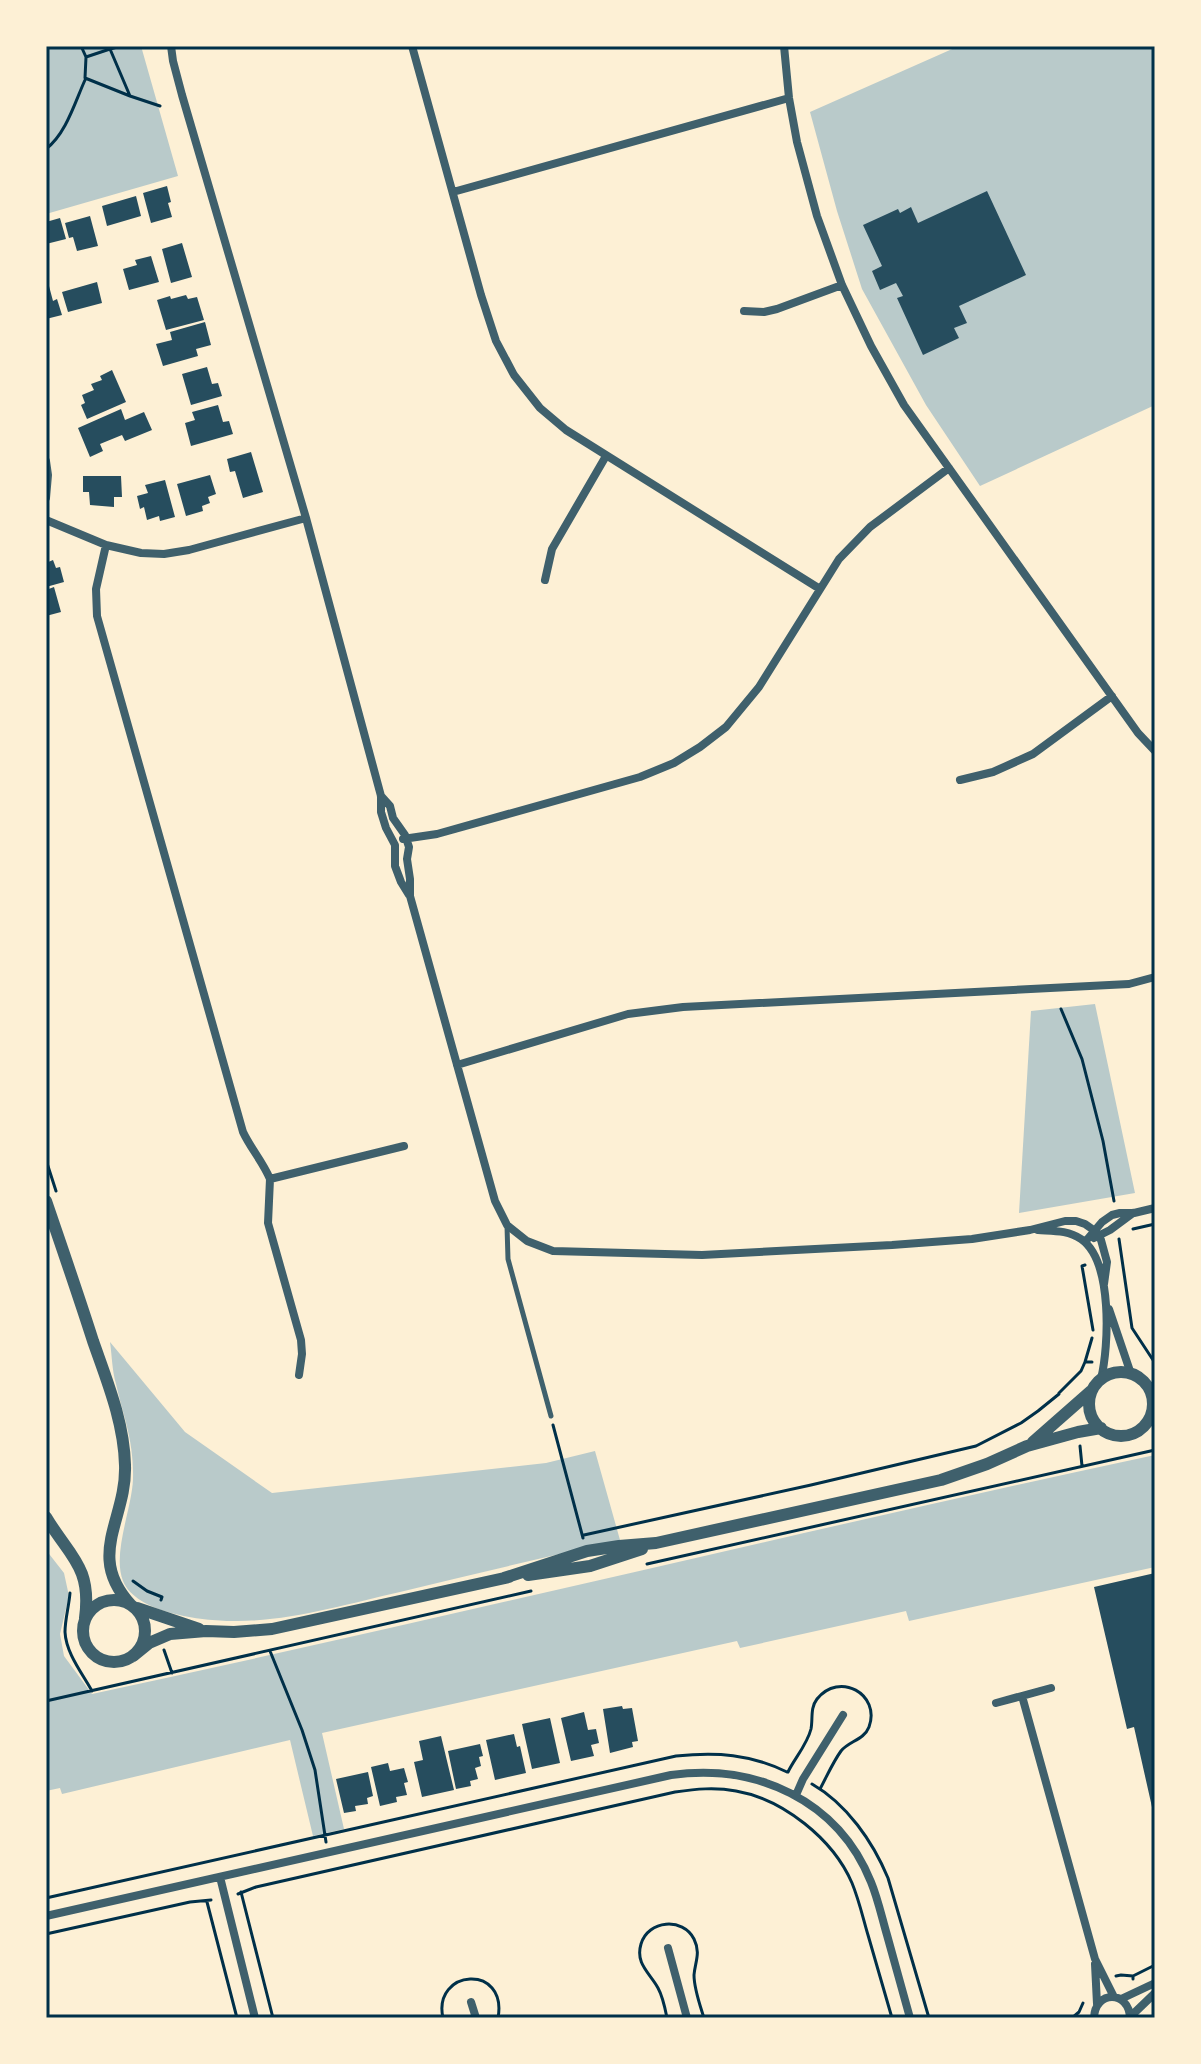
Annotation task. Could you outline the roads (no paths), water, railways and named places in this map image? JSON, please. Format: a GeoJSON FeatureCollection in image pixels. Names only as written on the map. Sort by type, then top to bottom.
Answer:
{"type":"FeatureCollection","features":[{"type":"Feature","properties":{"kind":"street"},"geometry":{"type":"LineString","coordinates":[[165,46],[173,61]]}},
{"type":"Feature","properties":{"kind":"street"},"geometry":{"type":"LineString","coordinates":[[171,46],[306,518],[381,796],[381,812],[395,845],[395,866],[410,896]]}},
{"type":"Feature","properties":{"kind":"street"},"geometry":{"type":"LineString","coordinates":[[412,46],[481,295],[496,341],[514,375],[540,408],[566,430],[820,589]]}},
{"type":"Feature","properties":{"kind":"street"},"geometry":{"type":"LineString","coordinates":[[784,46],[797,142],[817,216],[842,285],[871,346],[904,405],[1138,733],[1155,751]]}},
{"type":"Feature","properties":{"kind":"street"},"geometry":{"type":"LineString","coordinates":[[453,192],[789,98]]}},
{"type":"Feature","properties":{"kind":"street"},"geometry":{"type":"LineString","coordinates":[[744,311],[777,309],[842,285]]}},
{"type":"Feature","properties":{"kind":"street"},"geometry":{"type":"LineString","coordinates":[[545,580],[552,549],[606,456]]}},
{"type":"Feature","properties":{"kind":"street"},"geometry":{"type":"LineString","coordinates":[[46,461],[46,498]]}},
{"type":"Feature","properties":{"kind":"street"},"geometry":{"type":"LineString","coordinates":[[395,845],[399,840],[407,842],[640,777],[674,763],[700,747],[726,727],[759,687],[839,559],[870,527],[949,468]]}},
{"type":"Feature","properties":{"kind":"street"},"geometry":{"type":"LineString","coordinates":[[46,520],[106,545],[141,553],[164,554],[306,518]]}},
{"type":"Feature","properties":{"kind":"street"},"geometry":{"type":"LineString","coordinates":[[106,545],[96,589],[97,616],[243,1132],[270,1179],[268,1223],[301,1340],[299,1375]]}},
{"type":"Feature","properties":{"kind":"street"},"geometry":{"type":"LineString","coordinates":[[960,780],[993,772],[1033,754],[1112,696]]}},
{"type":"Feature","properties":{"kind":"street"},"geometry":{"type":"LineString","coordinates":[[381,796],[390,806],[393,818],[407,842],[410,896],[495,1201],[507,1225],[527,1241],[553,1251],[702,1255],[972,1239],[1076,1221],[1096,1233],[1105,1249],[1104,1284]]}},
{"type":"Feature","properties":{"kind":"street"},"geometry":{"type":"LineString","coordinates":[[457,1065],[628,1014],[683,1007],[1129,984],[1155,977]]}},
{"type":"Feature","properties":{"kind":"street"},"geometry":{"type":"LineString","coordinates":[[270,1179],[404,1146]]}},
{"type":"Feature","properties":{"kind":"street"},"geometry":{"type":"LineString","coordinates":[[46,1201],[108,1384],[124,1443],[122,1497],[109,1549],[114,1580],[141,1616],[145,1632],[141,1648],[133,1656]]}},
{"type":"Feature","properties":{"kind":"street"},"geometry":{"type":"LineString","coordinates":[[1085,1242],[1112,1215],[1155,1208]]}},
{"type":"Feature","properties":{"kind":"street"},"geometry":{"type":"LineString","coordinates":[[1030,1230],[1063,1231],[1085,1242],[1104,1284],[1131,1374]]}},
{"type":"Feature","properties":{"kind":"street"},"geometry":{"type":"LineString","coordinates":[[1027,1446],[1097,1384],[1111,1374],[1121,1372],[1146,1383],[1153,1392],[1150,1424],[1137,1432],[1119,1436],[1101,1428],[1090,1410],[1090,1399],[1097,1384],[1106,1354],[1107,1301]]}},
{"type":"Feature","properties":{"kind":"street"},"geometry":{"type":"LineString","coordinates":[[46,1517],[82,1572],[86,1590],[83,1637],[87,1647],[100,1659],[117,1662],[175,1633],[272,1629],[504,1578],[590,1566],[656,1543],[941,1480],[1027,1446],[1101,1428]]}},
{"type":"Feature","properties":{"kind":"street"},"geometry":{"type":"LineString","coordinates":[[504,1578],[587,1551],[656,1543]]}},
{"type":"Feature","properties":{"kind":"street"},"geometry":{"type":"LineString","coordinates":[[83,1625],[90,1611],[102,1602],[117,1600],[206,1631]]}},
{"type":"Feature","properties":{"kind":"street"},"geometry":{"type":"LineString","coordinates":[[996,1703],[1051,1688]]}},
{"type":"Feature","properties":{"kind":"street"},"geometry":{"type":"LineString","coordinates":[[1022,1696],[1095,1959],[1097,2004],[1092,2017]]}},
{"type":"Feature","properties":{"kind":"street"},"geometry":{"type":"LineString","coordinates":[[796,1795],[843,1715]]}},
{"type":"Feature","properties":{"kind":"street"},"geometry":{"type":"LineString","coordinates":[[46,1916],[671,1775],[724,1773],[762,1781],[796,1795],[834,1825],[871,1882],[910,2018]]}},
{"type":"Feature","properties":{"kind":"street"},"geometry":{"type":"LineString","coordinates":[[220,1877],[255,2018]]}},
{"type":"Feature","properties":{"kind":"street"},"geometry":{"type":"LineString","coordinates":[[668,1948],[687,2018]]}},
{"type":"Feature","properties":{"kind":"street"},"geometry":{"type":"LineString","coordinates":[[1095,1959],[1118,1998],[1128,2006],[1130,2017]]}},
{"type":"Feature","properties":{"kind":"street"},"geometry":{"type":"LineString","coordinates":[[1097,2004],[1105,1998],[1118,1998],[1155,1983]]}},
{"type":"Feature","properties":{"kind":"street"},"geometry":{"type":"LineString","coordinates":[[1130,2017],[1155,1993]]}},
{"type":"Feature","properties":{"kind":"street"},"geometry":{"type":"LineString","coordinates":[[471,2002],[476,2018]]}},
{"type":"Feature","properties":{"kind":"lane"},"geometry":{"type":"LineString","coordinates":[[507,1225],[508,1259],[551,1416]]}}]}
